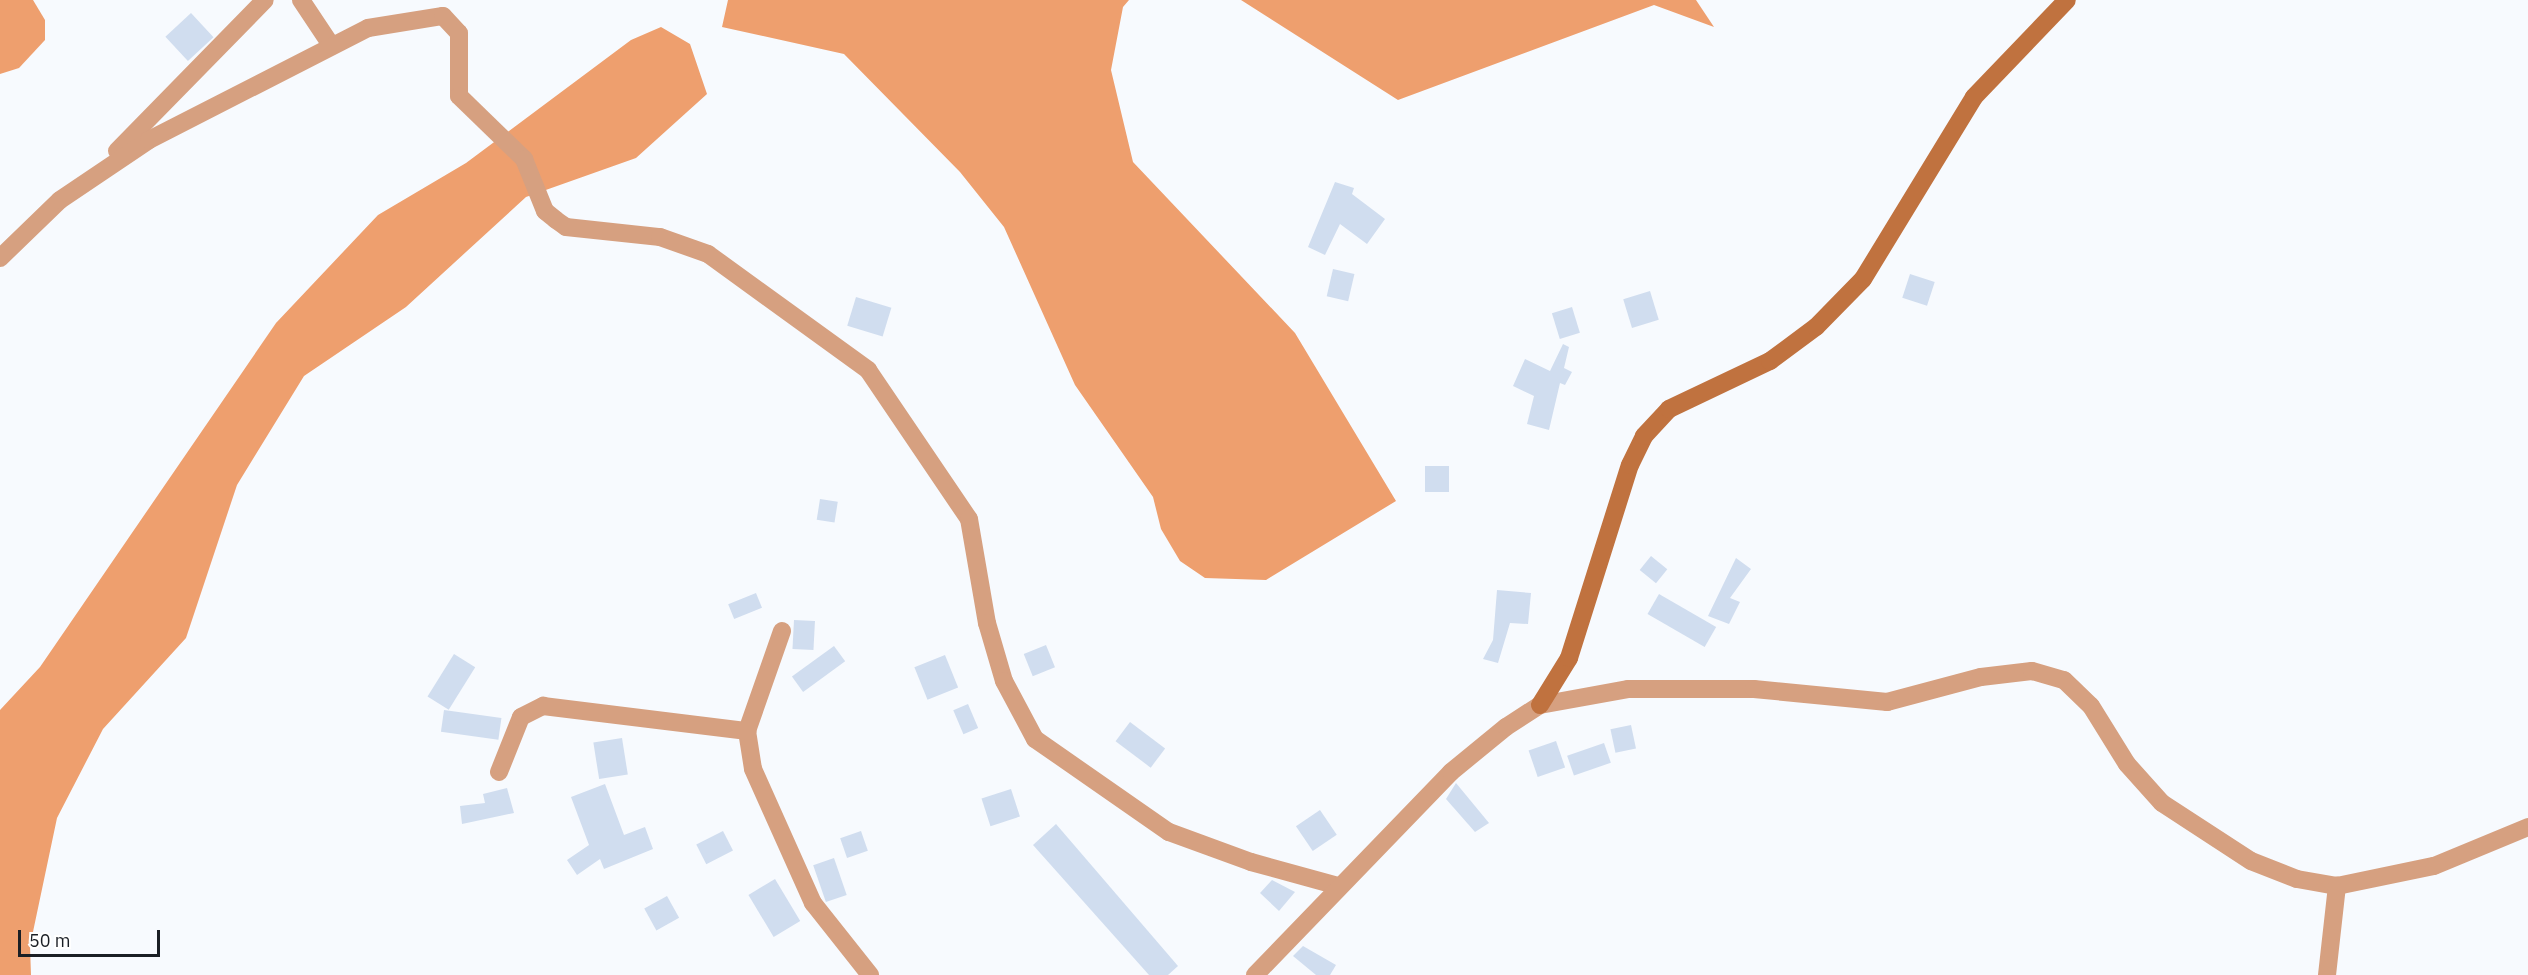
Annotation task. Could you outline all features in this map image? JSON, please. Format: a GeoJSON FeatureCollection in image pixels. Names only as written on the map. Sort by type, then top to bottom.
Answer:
{"type":"FeatureCollection","features":[{"type":"Feature","properties":{"kind":"street"},"geometry":{"type":"LineString","coordinates":[[0,258],[104,166],[266,0]]}},
{"type":"Feature","properties":{"kind":"street"},"geometry":{"type":"LineString","coordinates":[[301,0],[331,45]]}},
{"type":"Feature","properties":{"kind":"street"},"geometry":{"type":"LineString","coordinates":[[1255,975],[1338,886],[1451,771],[1540,705],[1569,658],[1630,465],[1644,436],[1669,409],[1770,361],[1816,327],[1855,287],[1974,97],[2067,0]]}},
{"type":"Feature","properties":{"kind":"street"},"geometry":{"type":"LineString","coordinates":[[104,166],[331,45],[368,28],[442,16],[459,33],[459,96],[524,159],[545,211],[566,227],[660,237],[708,254],[868,370],[969,519],[987,623],[1004,681],[1035,739],[1169,831],[1251,862],[1338,886]]}},
{"type":"Feature","properties":{"kind":"street"},"geometry":{"type":"LineString","coordinates":[[782,632],[747,731],[753,769],[774,825],[808,893],[870,975]]}},
{"type":"Feature","properties":{"kind":"street"},"geometry":{"type":"LineString","coordinates":[[1540,705],[1628,689],[1689,686],[1887,702],[1982,677],[2032,671],[2064,680],[2091,706],[2134,772],[2197,830],[2251,861],[2297,879],[2337,886],[2434,866],[2528,827]]}},
{"type":"Feature","properties":{"kind":"street"},"geometry":{"type":"LineString","coordinates":[[499,772],[521,717],[543,706],[747,731]]}},
{"type":"Feature","properties":{"kind":"street"},"geometry":{"type":"LineString","coordinates":[[2327,975],[2337,886]]}},
{"type":"Feature","properties":{"kind":"shaded area"},"geometry":{"type":"Polygon","coordinates":[[[0,0],[33,0],[45,20],[45,40],[19,68],[0,74],[0,0]]]}},
{"type":"Feature","properties":{"kind":"shaded area"},"geometry":{"type":"Polygon","coordinates":[[[728,0],[1129,0],[1123,7],[1111,70],[1133,162],[1295,333],[1396,501],[1266,580],[1205,578],[1180,561],[1161,529],[1153,497],[1075,385],[1004,227],[960,172],[844,54],[722,27],[728,0]]]}},
{"type":"Feature","properties":{"kind":"shaded area"},"geometry":{"type":"Polygon","coordinates":[[[1241,0],[1696,0],[1714,27],[1654,5],[1398,100],[1241,0]]]}},
{"type":"Feature","properties":{"kind":"shaded area"},"geometry":{"type":"Polygon","coordinates":[[[661,27],[690,44],[707,94],[636,158],[526,197],[406,307],[304,376],[237,485],[186,638],[103,729],[57,818],[30,946],[31,975],[0,975],[0,710],[40,667],[276,323],[378,215],[466,163],[631,40],[661,27]]]}},
{"type":"Feature","properties":{"kind":"building"},"geometry":{"type":"Polygon","coordinates":[[[191,13],[214,37],[188,61],[165,37],[191,13]]]}},
{"type":"Feature","properties":{"kind":"building"},"geometry":{"type":"Polygon","coordinates":[[[1335,182],[1354,188],[1352,194],[1385,219],[1367,244],[1340,224],[1325,255],[1308,247],[1335,182]]]}},
{"type":"Feature","properties":{"kind":"building"},"geometry":{"type":"Polygon","coordinates":[[[1333,269],[1354,274],[1348,301],[1327,296],[1333,269]]]}},
{"type":"Feature","properties":{"kind":"building"},"geometry":{"type":"Polygon","coordinates":[[[1910,274],[1935,282],[1927,306],[1902,298],[1910,274]]]}},
{"type":"Feature","properties":{"kind":"building"},"geometry":{"type":"Polygon","coordinates":[[[1650,291],[1659,320],[1632,328],[1623,299],[1650,291]]]}},
{"type":"Feature","properties":{"kind":"building"},"geometry":{"type":"Polygon","coordinates":[[[856,297],[891,308],[883,337],[847,326],[856,297]]]}},
{"type":"Feature","properties":{"kind":"building"},"geometry":{"type":"Polygon","coordinates":[[[1572,307],[1580,333],[1560,339],[1552,313],[1572,307]]]}},
{"type":"Feature","properties":{"kind":"building"},"geometry":{"type":"Polygon","coordinates":[[[1563,344],[1569,347],[1564,368],[1572,372],[1565,385],[1560,383],[1549,430],[1527,424],[1534,396],[1513,386],[1525,359],[1550,371],[1563,344]]]}},
{"type":"Feature","properties":{"kind":"building"},"geometry":{"type":"Polygon","coordinates":[[[1425,466],[1449,466],[1449,492],[1425,492],[1425,466]]]}},
{"type":"Feature","properties":{"kind":"building"},"geometry":{"type":"Polygon","coordinates":[[[820,499],[838,502],[834,523],[817,520],[820,499]]]}},
{"type":"Feature","properties":{"kind":"building"},"geometry":{"type":"Polygon","coordinates":[[[1651,556],[1667,569],[1656,583],[1640,570],[1651,556]]]}},
{"type":"Feature","properties":{"kind":"building"},"geometry":{"type":"Polygon","coordinates":[[[1736,558],[1751,569],[1730,598],[1740,602],[1729,624],[1708,616],[1736,558]]]}},
{"type":"Feature","properties":{"kind":"building"},"geometry":{"type":"Polygon","coordinates":[[[1497,590],[1531,593],[1528,624],[1510,623],[1498,663],[1483,659],[1493,640],[1497,590]]]}},
{"type":"Feature","properties":{"kind":"building"},"geometry":{"type":"Polygon","coordinates":[[[756,593],[762,608],[734,619],[728,604],[756,593]]]}},
{"type":"Feature","properties":{"kind":"building"},"geometry":{"type":"Polygon","coordinates":[[[1659,594],[1716,627],[1705,647],[1648,614],[1659,594]]]}},
{"type":"Feature","properties":{"kind":"building"},"geometry":{"type":"Polygon","coordinates":[[[794,620],[815,621],[813,650],[792,649],[794,620]]]}},
{"type":"Feature","properties":{"kind":"building"},"geometry":{"type":"Polygon","coordinates":[[[1046,645],[1055,667],[1033,676],[1024,654],[1046,645]]]}},
{"type":"Feature","properties":{"kind":"building"},"geometry":{"type":"Polygon","coordinates":[[[834,646],[845,661],[803,692],[792,677],[834,646]]]}},
{"type":"Feature","properties":{"kind":"building"},"geometry":{"type":"Polygon","coordinates":[[[454,654],[475,667],[449,710],[428,696],[454,654]]]}},
{"type":"Feature","properties":{"kind":"building"},"geometry":{"type":"Polygon","coordinates":[[[945,655],[958,687],[928,700],[914,667],[945,655]]]}},
{"type":"Feature","properties":{"kind":"building"},"geometry":{"type":"Polygon","coordinates":[[[968,704],[978,728],[963,734],[953,710],[968,704]]]}},
{"type":"Feature","properties":{"kind":"building"},"geometry":{"type":"Polygon","coordinates":[[[444,710],[501,718],[498,740],[441,732],[444,710]]]}},
{"type":"Feature","properties":{"kind":"building"},"geometry":{"type":"Polygon","coordinates":[[[1130,722],[1165,748],[1151,768],[1116,741],[1130,722]]]}},
{"type":"Feature","properties":{"kind":"building"},"geometry":{"type":"Polygon","coordinates":[[[1631,725],[1636,748],[1615,753],[1610,729],[1631,725]]]}},
{"type":"Feature","properties":{"kind":"building"},"geometry":{"type":"Polygon","coordinates":[[[622,738],[628,775],[599,779],[593,743],[622,738]]]}},
{"type":"Feature","properties":{"kind":"building"},"geometry":{"type":"Polygon","coordinates":[[[1556,741],[1565,767],[1538,777],[1529,750],[1556,741]]]}},
{"type":"Feature","properties":{"kind":"building"},"geometry":{"type":"Polygon","coordinates":[[[1604,743],[1611,763],[1574,776],[1567,756],[1604,743]]]}},
{"type":"Feature","properties":{"kind":"building"},"geometry":{"type":"Polygon","coordinates":[[[1456,783],[1489,823],[1475,832],[1446,799],[1456,783]]]}},
{"type":"Feature","properties":{"kind":"building"},"geometry":{"type":"Polygon","coordinates":[[[605,784],[624,835],[645,827],[653,849],[604,869],[600,859],[577,875],[567,860],[589,845],[571,797],[605,784]]]}},
{"type":"Feature","properties":{"kind":"building"},"geometry":{"type":"Polygon","coordinates":[[[507,788],[514,813],[462,824],[460,806],[485,803],[483,794],[507,788]]]}},
{"type":"Feature","properties":{"kind":"building"},"geometry":{"type":"Polygon","coordinates":[[[1011,789],[1020,817],[990,826],[982,799],[1011,789]]]}},
{"type":"Feature","properties":{"kind":"building"},"geometry":{"type":"Polygon","coordinates":[[[1320,810],[1337,835],[1313,851],[1296,826],[1320,810]]]}},
{"type":"Feature","properties":{"kind":"building"},"geometry":{"type":"Polygon","coordinates":[[[1056,824],[1178,966],[1168,975],[1149,975],[1033,845],[1056,824]]]}},
{"type":"Feature","properties":{"kind":"building"},"geometry":{"type":"Polygon","coordinates":[[[723,831],[733,851],[706,864],[696,845],[723,831]]]}},
{"type":"Feature","properties":{"kind":"building"},"geometry":{"type":"Polygon","coordinates":[[[861,831],[868,851],[847,858],[840,838],[861,831]]]}},
{"type":"Feature","properties":{"kind":"building"},"geometry":{"type":"Polygon","coordinates":[[[834,858],[847,895],[826,902],[813,865],[834,858]]]}},
{"type":"Feature","properties":{"kind":"building"},"geometry":{"type":"Polygon","coordinates":[[[775,879],[800,921],[774,937],[748,895],[775,879]]]}},
{"type":"Feature","properties":{"kind":"building"},"geometry":{"type":"Polygon","coordinates":[[[1272,880],[1295,892],[1279,911],[1260,893],[1272,880]]]}},
{"type":"Feature","properties":{"kind":"building"},"geometry":{"type":"Polygon","coordinates":[[[667,896],[679,918],[656,930],[644,909],[667,896]]]}},
{"type":"Feature","properties":{"kind":"building"},"geometry":{"type":"Polygon","coordinates":[[[1303,946],[1336,965],[1330,975],[1316,975],[1293,956],[1303,946]]]}}]}
